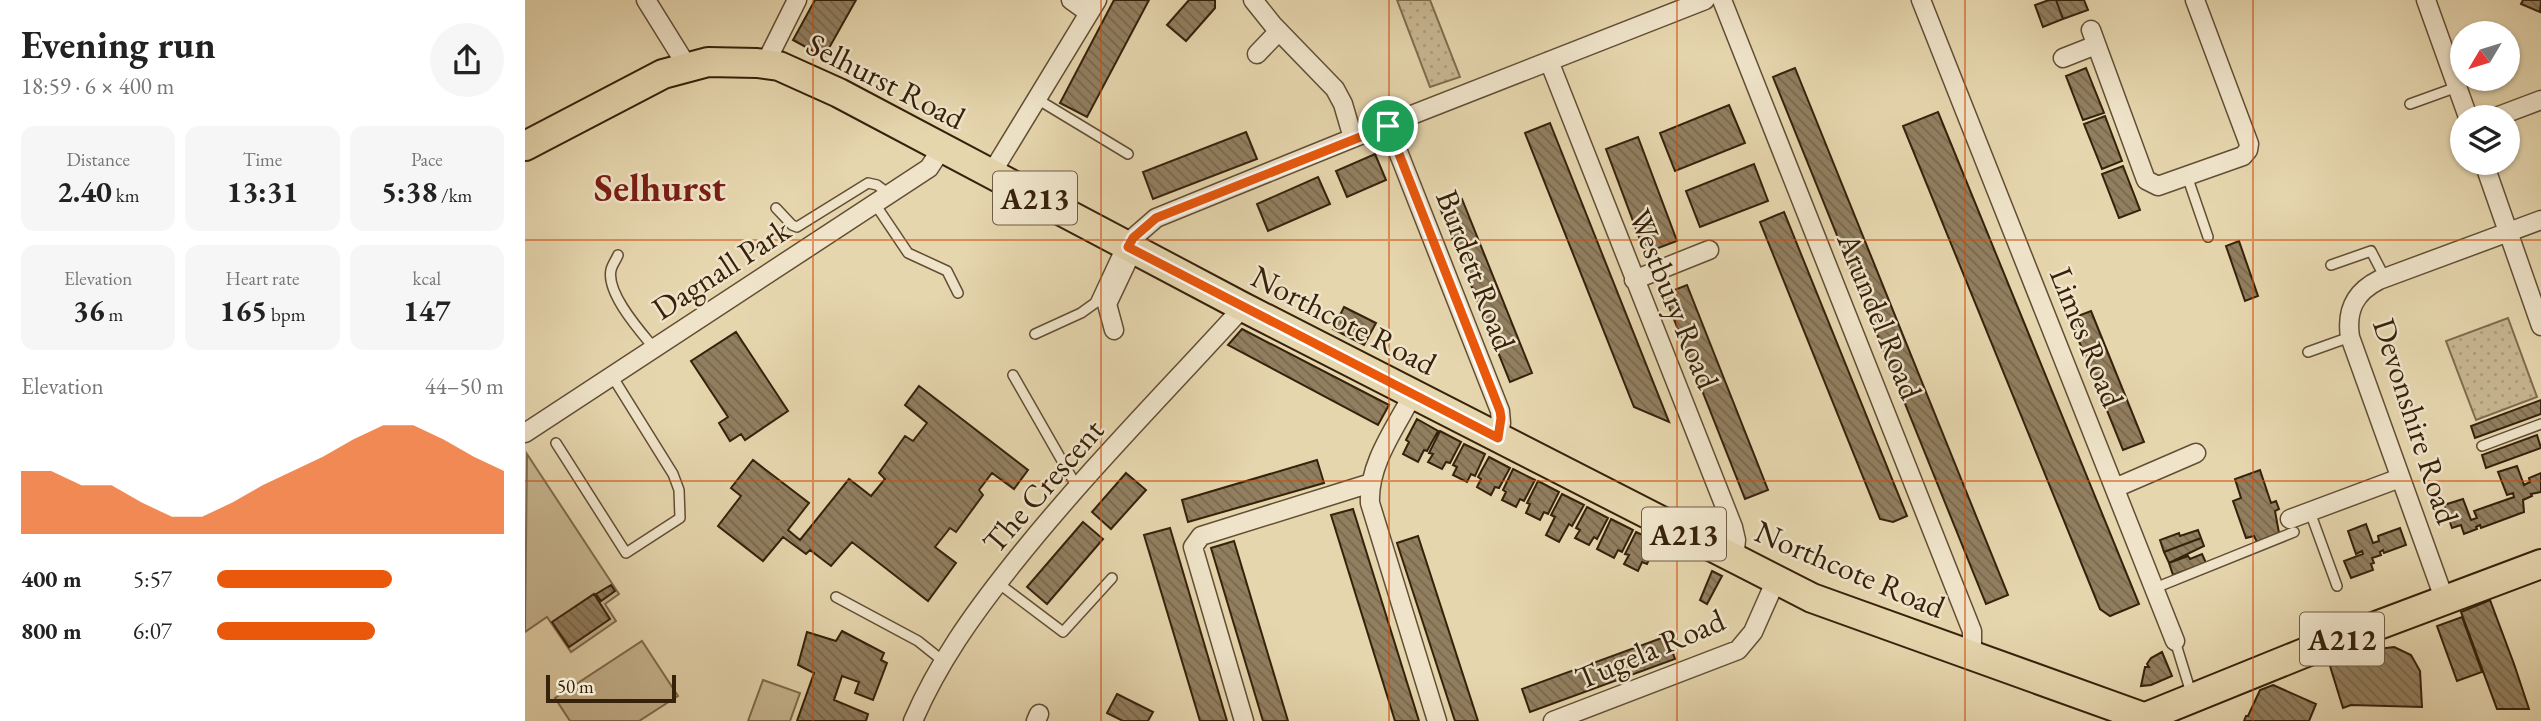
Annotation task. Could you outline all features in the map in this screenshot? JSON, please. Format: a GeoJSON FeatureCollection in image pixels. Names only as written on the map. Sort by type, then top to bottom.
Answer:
{"type":"FeatureCollection","features":[{"type":"Feature","properties":{"kind":"main road","name":"Selhurst Road"},"geometry":{"type":"LineString","coordinates":[[525,146],[663,74],[708,62],[765,64],[787,69],[818,82],[1128,247]]}},
{"type":"Feature","properties":{"kind":"main road","name":"Northcote Road"},"geometry":{"type":"LineString","coordinates":[[1128,247],[1776,580],[1852,614],[1969,655],[2083,709],[2145,720]]}},
{"type":"Feature","properties":{"kind":"main road","name":"A212"},"geometry":{"type":"LineString","coordinates":[[2145,720],[2293,656],[2541,564]]}},
{"type":"Feature","properties":{"kind":"street"},"geometry":{"type":"LineString","coordinates":[[646,0],[687,66]]}},
{"type":"Feature","properties":{"kind":"street"},"geometry":{"type":"LineString","coordinates":[[765,64],[797,0]]}},
{"type":"Feature","properties":{"kind":"street"},"geometry":{"type":"LineString","coordinates":[[991,174],[1093,7],[1071,0]]}},
{"type":"Feature","properties":{"kind":"street"},"geometry":{"type":"LineString","coordinates":[[1252,0],[1335,89],[1343,104],[1353,138]]}},
{"type":"Feature","properties":{"kind":"street"},"geometry":{"type":"LineString","coordinates":[[1114,330],[1107,304],[1128,247],[1133,238],[1156,218],[1705,0]]}},
{"type":"Feature","properties":{"kind":"street","name":"Arundel Road"},"geometry":{"type":"LineString","coordinates":[[1723,0],[1972,631],[1969,655]]}},
{"type":"Feature","properties":{"kind":"street","name":"Limes Road"},"geometry":{"type":"LineString","coordinates":[[1921,0],[2175,641]]}},
{"type":"Feature","properties":{"kind":"street"},"geometry":{"type":"LineString","coordinates":[[2063,58],[2094,38],[2146,180],[2158,186],[2242,156],[2248,150],[2249,144],[2195,0]]}},
{"type":"Feature","properties":{"kind":"street"},"geometry":{"type":"LineString","coordinates":[[2426,0],[2450,67]]}},
{"type":"Feature","properties":{"kind":"street"},"geometry":{"type":"LineString","coordinates":[[1257,54],[1279,31]]}},
{"type":"Feature","properties":{"kind":"street","name":"Westbury Road"},"geometry":{"type":"LineString","coordinates":[[1549,61],[1733,527],[1736,540],[1734,559]]}},
{"type":"Feature","properties":{"kind":"street"},"geometry":{"type":"LineString","coordinates":[[2520,108],[2541,100]]}},
{"type":"Feature","properties":{"kind":"street","name":"Burdett Road"},"geometry":{"type":"LineString","coordinates":[[1388,126],[1500,411],[1498,438]]}},
{"type":"Feature","properties":{"kind":"street","name":"Dagnall Park"},"geometry":{"type":"LineString","coordinates":[[525,433],[929,168],[943,148]]}},
{"type":"Feature","properties":{"kind":"street"},"geometry":{"type":"LineString","coordinates":[[2488,175],[2541,326]]}},
{"type":"Feature","properties":{"kind":"street","name":"Devonshire Road"},"geometry":{"type":"LineString","coordinates":[[2445,601],[2350,337],[2350,315],[2354,302],[2363,290],[2385,278],[2541,220]]}},
{"type":"Feature","properties":{"kind":"street"},"geometry":{"type":"LineString","coordinates":[[1634,280],[1709,250]]}},
{"type":"Feature","properties":{"kind":"street","name":"The Crescent"},"geometry":{"type":"LineString","coordinates":[[915,720],[943,661],[998,583],[1077,487],[1235,316],[1241,306]]}},
{"type":"Feature","properties":{"kind":"street"},"geometry":{"type":"LineString","coordinates":[[1413,394],[1380,458],[1371,483],[1370,503],[1437,721]]}},
{"type":"Feature","properties":{"kind":"street"},"geometry":{"type":"LineString","coordinates":[[2115,488],[2196,453]]}},
{"type":"Feature","properties":{"kind":"street"},"geometry":{"type":"LineString","coordinates":[[2292,526],[2310,512],[2400,478]]}},
{"type":"Feature","properties":{"kind":"street"},"geometry":{"type":"LineString","coordinates":[[1244,721],[1193,547],[1201,536],[1371,483]]}},
{"type":"Feature","properties":{"kind":"street","name":"Tugela Road"},"geometry":{"type":"LineString","coordinates":[[1553,721],[1738,650],[1753,632],[1776,580]]}},
{"type":"Feature","properties":{"kind":"lane"},"geometry":{"type":"LineString","coordinates":[[2410,104],[2450,90]]}},
{"type":"Feature","properties":{"kind":"lane"},"geometry":{"type":"LineString","coordinates":[[1037,99],[1128,154]]}},
{"type":"Feature","properties":{"kind":"lane"},"geometry":{"type":"LineString","coordinates":[[2187,176],[2208,237]]}},
{"type":"Feature","properties":{"kind":"lane"},"geometry":{"type":"LineString","coordinates":[[776,208],[797,227],[868,183],[877,185],[908,253],[947,271],[958,293]]}},
{"type":"Feature","properties":{"kind":"lane"},"geometry":{"type":"LineString","coordinates":[[1035,334],[1081,313],[1095,303],[1128,247]]}},
{"type":"Feature","properties":{"kind":"lane"},"geometry":{"type":"LineString","coordinates":[[2331,264],[2371,251],[2385,278]]}},
{"type":"Feature","properties":{"kind":"lane"},"geometry":{"type":"LineString","coordinates":[[618,255],[612,266],[611,279],[630,319],[654,348]]}},
{"type":"Feature","properties":{"kind":"lane"},"geometry":{"type":"LineString","coordinates":[[2308,352],[2350,337]]}},
{"type":"Feature","properties":{"kind":"lane"},"geometry":{"type":"LineString","coordinates":[[1013,375],[1077,487]]}},
{"type":"Feature","properties":{"kind":"lane"},"geometry":{"type":"LineString","coordinates":[[557,443],[626,553],[680,518],[679,490],[673,474],[612,376]]}},
{"type":"Feature","properties":{"kind":"lane"},"geometry":{"type":"LineString","coordinates":[[2482,446],[2541,424]]}},
{"type":"Feature","properties":{"kind":"lane"},"geometry":{"type":"LineString","coordinates":[[2310,512],[2337,586]]}},
{"type":"Feature","properties":{"kind":"lane"},"geometry":{"type":"LineString","coordinates":[[2155,589],[2292,526]]}},
{"type":"Feature","properties":{"kind":"lane"},"geometry":{"type":"LineString","coordinates":[[998,583],[1063,632],[1112,578]]}},
{"type":"Feature","properties":{"kind":"lane"},"geometry":{"type":"LineString","coordinates":[[836,597],[918,642],[943,661]]}},
{"type":"Feature","properties":{"kind":"lane","name":"Limes Road"},"geometry":{"type":"LineString","coordinates":[[2175,641],[2193,698]]}},
{"type":"Feature","properties":{"kind":"shaded area"},"geometry":{"type":"Polygon","coordinates":[[[1397,0],[1430,0],[1460,77],[1430,87],[1397,0]]]}},
{"type":"Feature","properties":{"kind":"shaded area"},"geometry":{"type":"Polygon","coordinates":[[[2508,318],[2537,397],[2476,420],[2446,341],[2508,318]]]}},
{"type":"Feature","properties":{"kind":"shaded area"},"geometry":{"type":"Polygon","coordinates":[[[527,454],[619,594],[605,604],[616,621],[571,652],[547,617],[525,632],[527,454]]]}},
{"type":"Feature","properties":{"kind":"shaded area"},"geometry":{"type":"Polygon","coordinates":[[[642,641],[678,696],[639,721],[570,721],[555,698],[642,641]]]}},
{"type":"Feature","properties":{"kind":"shaded area"},"geometry":{"type":"Polygon","coordinates":[[[763,680],[800,693],[790,721],[748,721],[763,680]]]}},
{"type":"Feature","properties":{"kind":"building"},"geometry":{"type":"Polygon","coordinates":[[[815,0],[856,0],[824,57],[793,40],[815,0]]]}},
{"type":"Feature","properties":{"kind":"building"},"geometry":{"type":"Polygon","coordinates":[[[1114,0],[1149,0],[1087,117],[1060,103],[1114,0]]]}},
{"type":"Feature","properties":{"kind":"building"},"geometry":{"type":"Polygon","coordinates":[[[1189,0],[1215,0],[1215,8],[1186,41],[1167,25],[1189,0]]]}},
{"type":"Feature","properties":{"kind":"building"},"geometry":{"type":"Polygon","coordinates":[[[2056,0],[2063,19],[2043,27],[2035,5],[2056,0]]]}},
{"type":"Feature","properties":{"kind":"building"},"geometry":{"type":"Polygon","coordinates":[[[2056,0],[2084,0],[2088,10],[2063,19],[2056,0]]]}},
{"type":"Feature","properties":{"kind":"building"},"geometry":{"type":"Polygon","coordinates":[[[2523,0],[2541,0],[2540,12],[2521,4],[2523,0]]]}},
{"type":"Feature","properties":{"kind":"building"},"geometry":{"type":"Polygon","coordinates":[[[1795,68],[2008,595],[1986,604],[1773,77],[1795,68]]]}},
{"type":"Feature","properties":{"kind":"building"},"geometry":{"type":"Polygon","coordinates":[[[2086,68],[2104,113],[2083,120],[2066,76],[2086,68]]]}},
{"type":"Feature","properties":{"kind":"building"},"geometry":{"type":"Polygon","coordinates":[[[1729,105],[1745,143],[1675,171],[1660,133],[1729,105]]]}},
{"type":"Feature","properties":{"kind":"building"},"geometry":{"type":"Polygon","coordinates":[[[1938,112],[2139,604],[2110,616],[2100,609],[1903,126],[1938,112]]]}},
{"type":"Feature","properties":{"kind":"building"},"geometry":{"type":"Polygon","coordinates":[[[2105,116],[2122,161],[2102,169],[2084,124],[2105,116]]]}},
{"type":"Feature","properties":{"kind":"building"},"geometry":{"type":"Polygon","coordinates":[[[1550,123],[1669,422],[1634,407],[1525,133],[1550,123]]]}},
{"type":"Feature","properties":{"kind":"building"},"geometry":{"type":"Polygon","coordinates":[[[1246,132],[1257,159],[1153,199],[1143,172],[1246,132]]]}},
{"type":"Feature","properties":{"kind":"building"},"geometry":{"type":"Polygon","coordinates":[[[1638,137],[1677,241],[1645,253],[1606,149],[1638,137]]]}},
{"type":"Feature","properties":{"kind":"building"},"geometry":{"type":"Polygon","coordinates":[[[1375,154],[1386,180],[1347,197],[1336,171],[1375,154]]]}},
{"type":"Feature","properties":{"kind":"building"},"geometry":{"type":"Polygon","coordinates":[[[1754,164],[1768,201],[1700,227],[1686,191],[1754,164]]]}},
{"type":"Feature","properties":{"kind":"building"},"geometry":{"type":"Polygon","coordinates":[[[2123,166],[2140,210],[2119,218],[2102,174],[2123,166]]]}},
{"type":"Feature","properties":{"kind":"building"},"geometry":{"type":"Polygon","coordinates":[[[1318,177],[1330,204],[1268,231],[1257,204],[1318,177]]]}},
{"type":"Feature","properties":{"kind":"building"},"geometry":{"type":"Polygon","coordinates":[[[1462,199],[1532,373],[1510,382],[1440,208],[1462,199]]]}},
{"type":"Feature","properties":{"kind":"building"},"geometry":{"type":"Polygon","coordinates":[[[1784,212],[1907,516],[1893,522],[1880,519],[1760,222],[1784,212]]]}},
{"type":"Feature","properties":{"kind":"building"},"geometry":{"type":"Polygon","coordinates":[[[2239,241],[2258,296],[2245,301],[2226,246],[2239,241]]]}},
{"type":"Feature","properties":{"kind":"building"},"geometry":{"type":"Polygon","coordinates":[[[1687,285],[1768,490],[1745,499],[1664,294],[1687,285]]]}},
{"type":"Feature","properties":{"kind":"building"},"geometry":{"type":"Polygon","coordinates":[[[1344,307],[1376,323],[1364,345],[1333,329],[1344,307]]]}},
{"type":"Feature","properties":{"kind":"building"},"geometry":{"type":"Polygon","coordinates":[[[2091,311],[2144,442],[2123,450],[2070,319],[2091,311]]]}},
{"type":"Feature","properties":{"kind":"building"},"geometry":{"type":"Polygon","coordinates":[[[1242,329],[1389,405],[1378,425],[1228,345],[1242,329]]]}},
{"type":"Feature","properties":{"kind":"building"},"geometry":{"type":"Polygon","coordinates":[[[736,332],[788,411],[745,440],[741,434],[730,441],[719,423],[728,417],[691,361],[736,332]]]}},
{"type":"Feature","properties":{"kind":"building"},"geometry":{"type":"Polygon","coordinates":[[[919,386],[1028,470],[1014,489],[992,473],[979,490],[983,495],[956,532],[950,528],[935,547],[956,563],[928,601],[852,542],[831,566],[810,550],[806,554],[783,537],[763,561],[718,526],[741,496],[731,488],[753,460],[809,503],[788,530],[800,540],[849,479],[871,496],[885,479],[879,473],[905,436],[913,441],[927,423],[905,405],[919,386]]]}},
{"type":"Feature","properties":{"kind":"building"},"geometry":{"type":"Polygon","coordinates":[[[2541,400],[2541,414],[2475,438],[2471,426],[2541,400]]]}},
{"type":"Feature","properties":{"kind":"building"},"geometry":{"type":"Polygon","coordinates":[[[1417,419],[1438,431],[1418,462],[1403,454],[1409,442],[1406,440],[1417,419]]]}},
{"type":"Feature","properties":{"kind":"building"},"geometry":{"type":"Polygon","coordinates":[[[1440,431],[1461,442],[1450,463],[1446,462],[1442,469],[1428,462],[1433,454],[1429,453],[1440,431]]]}},
{"type":"Feature","properties":{"kind":"building"},"geometry":{"type":"Polygon","coordinates":[[[2537,435],[2541,448],[2486,468],[2482,455],[2537,435]]]}},
{"type":"Feature","properties":{"kind":"building"},"geometry":{"type":"Polygon","coordinates":[[[1464,444],[1485,454],[1475,476],[1471,474],[1467,482],[1453,475],[1457,467],[1453,465],[1464,444]]]}},
{"type":"Feature","properties":{"kind":"building"},"geometry":{"type":"Polygon","coordinates":[[[1489,457],[1510,468],[1499,488],[1495,487],[1491,495],[1477,487],[1481,479],[1478,477],[1489,457]]]}},
{"type":"Feature","properties":{"kind":"building"},"geometry":{"type":"Polygon","coordinates":[[[1317,460],[1324,483],[1188,522],[1182,500],[1317,460]]]}},
{"type":"Feature","properties":{"kind":"building"},"geometry":{"type":"Polygon","coordinates":[[[2517,466],[2524,485],[2530,482],[2529,478],[2541,473],[2541,492],[2531,494],[2532,496],[2523,500],[2524,512],[2481,528],[2480,525],[2464,534],[2461,525],[2452,528],[2444,505],[2463,499],[2471,520],[2477,518],[2474,511],[2514,497],[2513,493],[2507,495],[2498,472],[2517,466]]]}},
{"type":"Feature","properties":{"kind":"building"},"geometry":{"type":"Polygon","coordinates":[[[1513,469],[1535,480],[1524,501],[1520,499],[1516,507],[1502,500],[1506,492],[1503,490],[1513,469]]]}},
{"type":"Feature","properties":{"kind":"building"},"geometry":{"type":"Polygon","coordinates":[[[2260,470],[2271,503],[2276,501],[2279,509],[2275,511],[2279,533],[2257,542],[2254,536],[2246,538],[2233,501],[2241,498],[2235,479],[2260,470]]]}},
{"type":"Feature","properties":{"kind":"building"},"geometry":{"type":"Polygon","coordinates":[[[1126,473],[1146,490],[1111,529],[1092,512],[1126,473]]]}},
{"type":"Feature","properties":{"kind":"building"},"geometry":{"type":"Polygon","coordinates":[[[1538,481],[1559,492],[1548,514],[1544,512],[1540,520],[1526,513],[1530,504],[1527,503],[1538,481]]]}},
{"type":"Feature","properties":{"kind":"building"},"geometry":{"type":"Polygon","coordinates":[[[1562,494],[1584,505],[1559,542],[1546,535],[1555,517],[1551,515],[1562,494]]]}},
{"type":"Feature","properties":{"kind":"building"},"geometry":{"type":"Polygon","coordinates":[[[1587,507],[1608,518],[1597,539],[1594,537],[1589,545],[1575,538],[1580,530],[1576,528],[1587,507]]]}},
{"type":"Feature","properties":{"kind":"building"},"geometry":{"type":"Polygon","coordinates":[[[1353,509],[1419,721],[1395,721],[1331,515],[1353,509]]]}},
{"type":"Feature","properties":{"kind":"building"},"geometry":{"type":"Polygon","coordinates":[[[1611,519],[1633,530],[1622,552],[1618,550],[1614,558],[1597,549],[1611,519]]]}},
{"type":"Feature","properties":{"kind":"building"},"geometry":{"type":"Polygon","coordinates":[[[1083,522],[1103,539],[1047,604],[1027,587],[1083,522]]]}},
{"type":"Feature","properties":{"kind":"building"},"geometry":{"type":"Polygon","coordinates":[[[2366,524],[2373,543],[2379,541],[2378,536],[2400,528],[2406,545],[2384,553],[2383,550],[2381,555],[2372,558],[2373,570],[2351,578],[2344,561],[2363,554],[2362,551],[2356,554],[2348,531],[2366,524]]]}},
{"type":"Feature","properties":{"kind":"building"},"geometry":{"type":"Polygon","coordinates":[[[1170,528],[1227,721],[1200,721],[1144,535],[1170,528]]]}},
{"type":"Feature","properties":{"kind":"building"},"geometry":{"type":"Polygon","coordinates":[[[2198,530],[2201,538],[2164,552],[2160,540],[2198,530]]]}},
{"type":"Feature","properties":{"kind":"building"},"geometry":{"type":"Polygon","coordinates":[[[1636,532],[1657,542],[1647,564],[1642,562],[1638,571],[1624,564],[1629,555],[1625,554],[1636,532]]]}},
{"type":"Feature","properties":{"kind":"building"},"geometry":{"type":"Polygon","coordinates":[[[1418,536],[1478,721],[1455,721],[1397,543],[1418,536]]]}},
{"type":"Feature","properties":{"kind":"building"},"geometry":{"type":"Polygon","coordinates":[[[2201,538],[2204,546],[2169,563],[2164,552],[2201,538]]]}},
{"type":"Feature","properties":{"kind":"building"},"geometry":{"type":"Polygon","coordinates":[[[1234,541],[1288,721],[1263,721],[1211,548],[1234,541]]]}},
{"type":"Feature","properties":{"kind":"building"},"geometry":{"type":"Polygon","coordinates":[[[2202,554],[2206,563],[2173,575],[2169,563],[2202,554]]]}},
{"type":"Feature","properties":{"kind":"building"},"geometry":{"type":"Polygon","coordinates":[[[1712,571],[1722,576],[1707,604],[1700,600],[1712,571]]]}},
{"type":"Feature","properties":{"kind":"building"},"geometry":{"type":"Polygon","coordinates":[[[611,585],[615,591],[601,601],[596,594],[611,585]]]}},
{"type":"Feature","properties":{"kind":"building"},"geometry":{"type":"Polygon","coordinates":[[[594,594],[610,619],[569,647],[552,622],[594,594]]]}},
{"type":"Feature","properties":{"kind":"building"},"geometry":{"type":"Polygon","coordinates":[[[2490,600],[2529,709],[2497,709],[2461,612],[2490,600]]]}},
{"type":"Feature","properties":{"kind":"building"},"geometry":{"type":"Polygon","coordinates":[[[2462,617],[2482,672],[2457,681],[2437,626],[2462,617]]]}},
{"type":"Feature","properties":{"kind":"building"},"geometry":{"type":"Polygon","coordinates":[[[842,631],[884,653],[881,660],[887,663],[873,700],[855,693],[859,682],[842,676],[834,700],[868,714],[866,721],[797,721],[814,673],[798,665],[807,632],[836,641],[842,631]]]}},
{"type":"Feature","properties":{"kind":"building"},"geometry":{"type":"Polygon","coordinates":[[[1667,636],[1675,659],[1530,712],[1522,689],[1667,636]]]}},
{"type":"Feature","properties":{"kind":"building"},"geometry":{"type":"Polygon","coordinates":[[[2394,647],[2411,655],[2420,671],[2422,707],[2351,705],[2343,708],[2330,666],[2378,649],[2394,647]]]}},
{"type":"Feature","properties":{"kind":"building"},"geometry":{"type":"Polygon","coordinates":[[[2162,652],[2172,676],[2151,685],[2141,686],[2145,667],[2149,667],[2147,664],[2151,658],[2162,652]]]}},
{"type":"Feature","properties":{"kind":"building"},"geometry":{"type":"Polygon","coordinates":[[[2273,685],[2316,704],[2309,721],[2244,721],[2260,690],[2273,685]]]}},
{"type":"Feature","properties":{"kind":"building"},"geometry":{"type":"Polygon","coordinates":[[[1117,694],[1153,712],[1148,721],[1123,721],[1107,713],[1117,694]]]}},
{"type":"Feature","properties":{"kind":"district","name":"Selhurst"},"geometry":{"type":"Point","coordinates":[660,187]}},
{"type":"Feature","properties":{"kind":"route"},"geometry":{"type":"LineString","coordinates":[[1388,126],[1500,411],[1498,438],[1128,247],[1133,238],[1156,218],[1388,126]]}}]}
